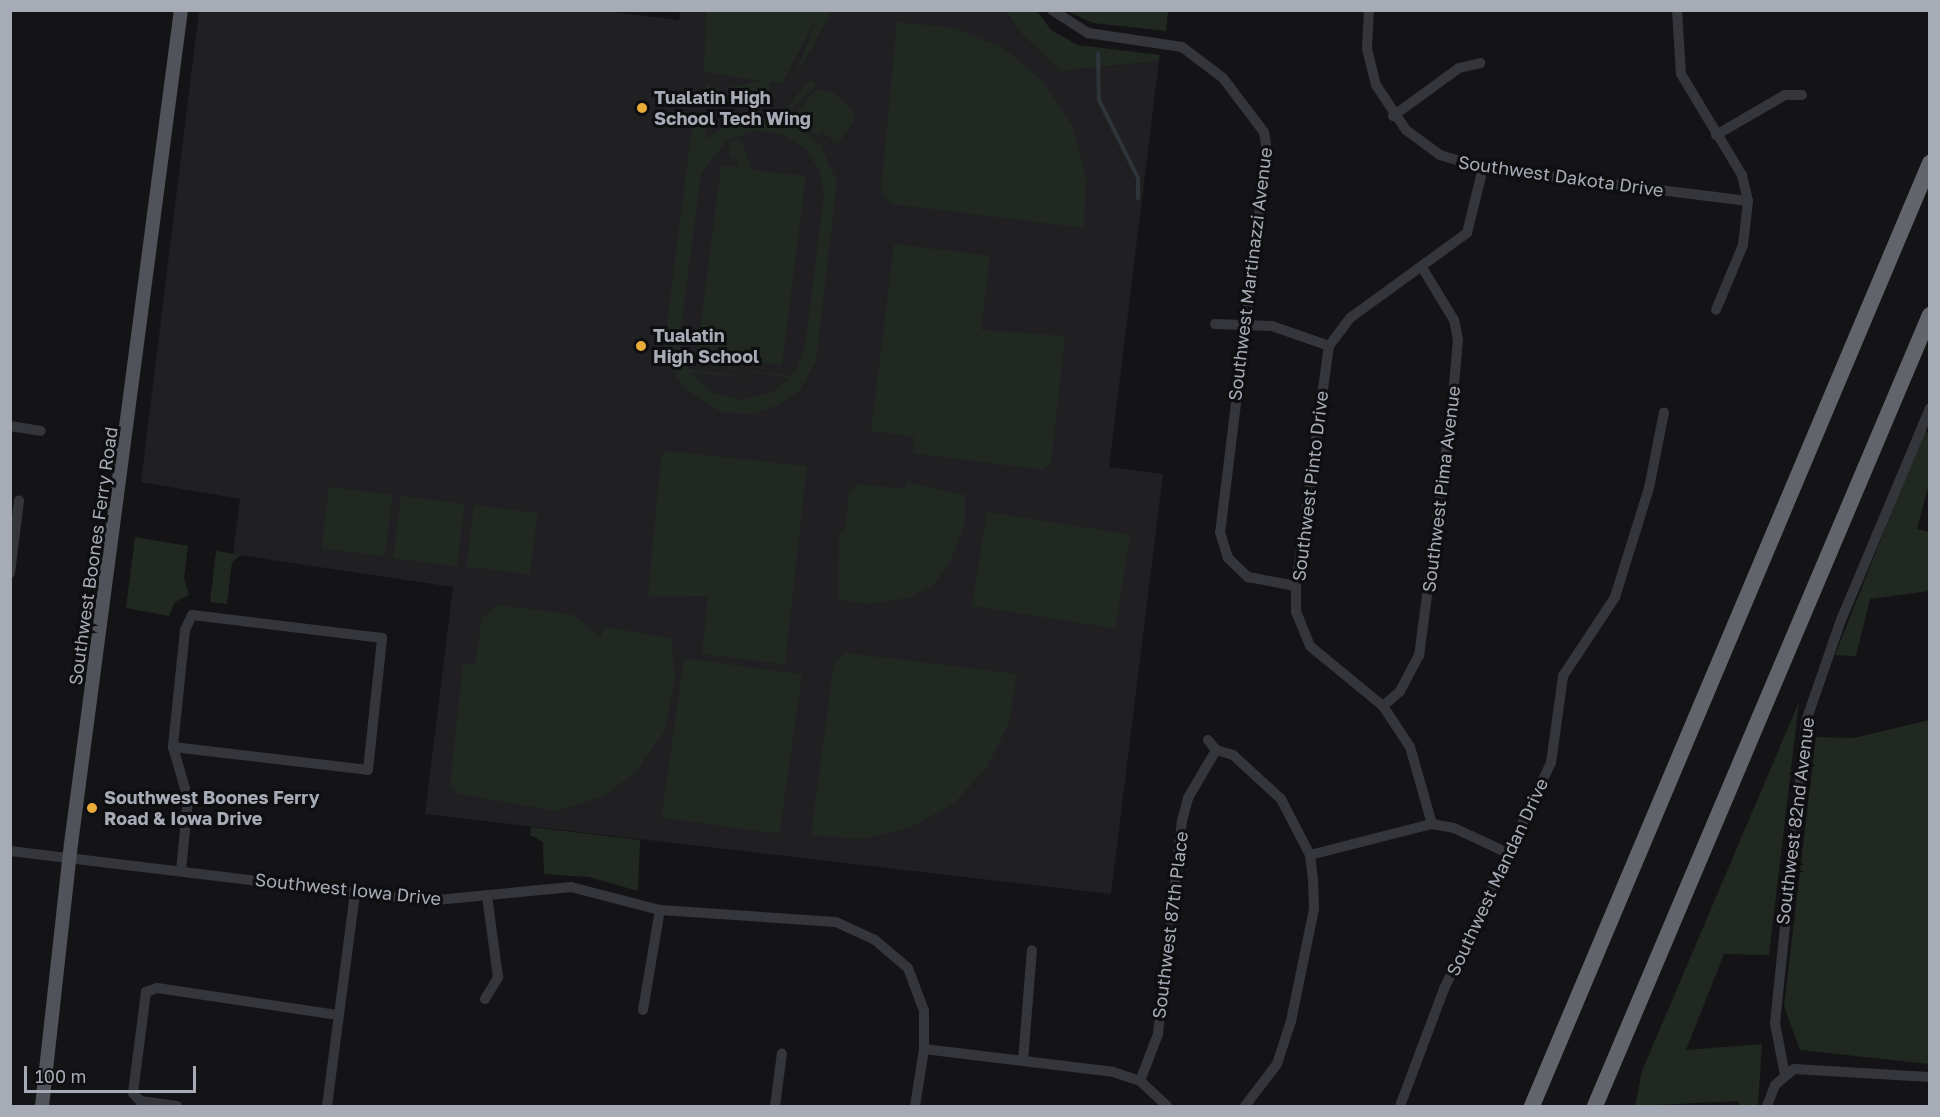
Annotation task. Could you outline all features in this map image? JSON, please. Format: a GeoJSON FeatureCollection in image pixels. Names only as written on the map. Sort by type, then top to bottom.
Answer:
{"type":"FeatureCollection","features":[{"type":"Feature","properties":{"kind":"highway"},"geometry":{"type":"LineString","coordinates":[[1532,1107],[1929,163]]}},
{"type":"Feature","properties":{"kind":"highway"},"geometry":{"type":"LineString","coordinates":[[1595,1107],[1929,315]]}},
{"type":"Feature","properties":{"kind":"main road","name":"Southwest Boones Ferry Road"},"geometry":{"type":"LineString","coordinates":[[42,1107],[70,859],[181,10]]}},
{"type":"Feature","properties":{"kind":"street","name":"Southwest Martinazzi Avenue"},"geometry":{"type":"LineString","coordinates":[[1052,10],[1088,33],[1182,47],[1223,78],[1259,122],[1267,151],[1242,325],[1221,541],[1228,558],[1248,577],[1296,586]]}},
{"type":"Feature","properties":{"kind":"street","name":"Southwest Dakota Drive"},"geometry":{"type":"LineString","coordinates":[[1369,10],[1369,63],[1393,116],[1440,156],[1483,168],[1748,201]]}},
{"type":"Feature","properties":{"kind":"street"},"geometry":{"type":"LineString","coordinates":[[1677,10],[1682,74],[1716,135],[1742,175],[1748,201],[1743,245],[1716,310]]}},
{"type":"Feature","properties":{"kind":"street"},"geometry":{"type":"LineString","coordinates":[[1393,116],[1459,68],[1480,63]]}},
{"type":"Feature","properties":{"kind":"street"},"geometry":{"type":"LineString","coordinates":[[1716,135],[1785,95],[1802,95]]}},
{"type":"Feature","properties":{"kind":"street","name":"Southwest Pinto Drive"},"geometry":{"type":"LineString","coordinates":[[1432,824],[1410,747],[1383,706],[1310,646],[1296,612],[1296,586],[1329,346],[1350,318],[1423,269],[1467,233],[1483,168]]}},
{"type":"Feature","properties":{"kind":"street","name":"Southwest Pima Avenue"},"geometry":{"type":"LineString","coordinates":[[1383,706],[1400,691],[1419,656],[1454,396],[1454,320],[1423,269]]}},
{"type":"Feature","properties":{"kind":"street"},"geometry":{"type":"LineString","coordinates":[[1215,324],[1272,326],[1329,346]]}},
{"type":"Feature","properties":{"kind":"street","name":"Southwest 82nd Avenue"},"geometry":{"type":"LineString","coordinates":[[1785,1075],[1775,1023],[1806,721],[1841,620],[1929,408]]}},
{"type":"Feature","properties":{"kind":"street","name":"Southwest Mandan Drive"},"geometry":{"type":"LineString","coordinates":[[1400,1107],[1444,989],[1510,854],[1551,763],[1563,676],[1615,597],[1649,488],[1664,412]]}},
{"type":"Feature","properties":{"kind":"street"},"geometry":{"type":"LineString","coordinates":[[10,426],[41,431]]}},
{"type":"Feature","properties":{"kind":"street"},"geometry":{"type":"LineString","coordinates":[[10,573],[19,501]]}},
{"type":"Feature","properties":{"kind":"street"},"geometry":{"type":"LineString","coordinates":[[173,747],[368,770],[382,638],[192,615],[185,630],[173,747],[188,799],[181,871]]}},
{"type":"Feature","properties":{"kind":"street"},"geometry":{"type":"LineString","coordinates":[[1208,740],[1216,750],[1233,755],[1281,799],[1310,855],[1314,909],[1292,1021],[1277,1064],[1245,1107]]}},
{"type":"Feature","properties":{"kind":"street","name":"Southwest 87th Place"},"geometry":{"type":"LineString","coordinates":[[1140,1080],[1158,1034],[1182,821],[1188,798],[1216,750]]}},
{"type":"Feature","properties":{"kind":"street"},"geometry":{"type":"LineString","coordinates":[[1310,855],[1432,824],[1454,828],[1510,854]]}},
{"type":"Feature","properties":{"kind":"street","name":"Southwest Iowa Drive"},"geometry":{"type":"LineString","coordinates":[[10,851],[426,901],[572,887],[660,910],[746,913],[856,928],[894,954],[914,979],[924,1011],[924,1049],[915,1107]]}},
{"type":"Feature","properties":{"kind":"street"},"geometry":{"type":"LineString","coordinates":[[327,1107],[337,1015],[355,893]]}},
{"type":"Feature","properties":{"kind":"street"},"geometry":{"type":"LineString","coordinates":[[484,999],[498,977],[487,896]]}},
{"type":"Feature","properties":{"kind":"street"},"geometry":{"type":"LineString","coordinates":[[643,1010],[660,910]]}},
{"type":"Feature","properties":{"kind":"street"},"geometry":{"type":"LineString","coordinates":[[1023,1061],[1032,950]]}},
{"type":"Feature","properties":{"kind":"street"},"geometry":{"type":"LineString","coordinates":[[177,1107],[135,1099],[146,992],[157,988],[337,1015]]}},
{"type":"Feature","properties":{"kind":"street"},"geometry":{"type":"LineString","coordinates":[[924,1049],[1023,1061],[1140,1080],[1167,1107]]}},
{"type":"Feature","properties":{"kind":"street"},"geometry":{"type":"LineString","coordinates":[[775,1107],[782,1053]]}},
{"type":"Feature","properties":{"kind":"street"},"geometry":{"type":"LineString","coordinates":[[1767,1107],[1785,1075],[1811,1066],[1929,1077]]}},
{"type":"Feature","properties":{"kind":"shaded area","name":"Tualatin High School"},"geometry":{"type":"Polygon","coordinates":[[[596,10],[679,20],[680,10],[1005,11],[1022,35],[1060,71],[1159,61],[1109,467],[1163,474],[1111,894],[425,814],[453,587],[233,554],[240,499],[141,482],[199,11],[596,10]]]}},
{"type":"Feature","properties":{"kind":"shaded area"},"geometry":{"type":"Polygon","coordinates":[[[706,10],[832,11],[793,81],[820,12],[782,83],[770,82],[768,108],[735,93],[734,99],[704,107],[706,84],[734,94],[730,87],[761,81],[704,72],[706,10]]]}},
{"type":"Feature","properties":{"kind":"shaded area"},"geometry":{"type":"Polygon","coordinates":[[[1006,11],[1037,11],[1051,30],[1078,45],[1160,55],[1159,61],[1060,71],[1022,35],[1006,11]]]}},
{"type":"Feature","properties":{"kind":"shaded area"},"geometry":{"type":"Polygon","coordinates":[[[1066,11],[1168,11],[1166,31],[1093,23],[1066,11]]]}},
{"type":"Feature","properties":{"kind":"shaded area"},"geometry":{"type":"Polygon","coordinates":[[[897,22],[955,28],[1003,48],[1043,81],[1072,125],[1086,176],[1084,228],[891,204],[881,191],[897,22]]]}},
{"type":"Feature","properties":{"kind":"shaded area"},"geometry":{"type":"Polygon","coordinates":[[[810,79],[817,85],[782,118],[820,144],[837,181],[816,362],[800,390],[779,405],[754,414],[721,412],[683,387],[670,365],[665,340],[693,118],[707,119],[705,139],[739,119],[779,118],[810,79]],[[757,130],[726,141],[701,174],[680,335],[688,369],[766,379],[690,372],[711,392],[741,400],[771,393],[790,378],[705,365],[791,376],[795,372],[805,347],[824,194],[820,172],[806,149],[783,135],[757,130]]]}},
{"type":"Feature","properties":{"kind":"shaded area"},"geometry":{"type":"Polygon","coordinates":[[[816,90],[832,92],[852,110],[855,120],[838,144],[821,131],[817,136],[810,129],[813,125],[797,112],[816,90]]]}},
{"type":"Feature","properties":{"kind":"shaded area"},"geometry":{"type":"Polygon","coordinates":[[[740,139],[752,170],[806,176],[782,365],[697,355],[721,166],[737,167],[738,157],[731,159],[729,151],[731,142],[740,139]]]}},
{"type":"Feature","properties":{"kind":"shaded area"},"geometry":{"type":"Polygon","coordinates":[[[894,244],[990,256],[981,330],[1065,336],[1051,464],[1043,470],[913,453],[914,437],[871,431],[894,244]]]}},
{"type":"Feature","properties":{"kind":"shaded area"},"geometry":{"type":"Polygon","coordinates":[[[1924,431],[1929,433],[1929,484],[1917,529],[1929,532],[1929,591],[1870,599],[1856,656],[1835,655],[1924,431]]]}},
{"type":"Feature","properties":{"kind":"shaded area"},"geometry":{"type":"Polygon","coordinates":[[[667,451],[807,466],[785,664],[702,654],[708,596],[648,597],[661,457],[667,451]]]}},
{"type":"Feature","properties":{"kind":"shaded area"},"geometry":{"type":"Polygon","coordinates":[[[906,482],[965,495],[965,524],[950,563],[933,585],[908,598],[867,604],[838,600],[839,532],[845,532],[849,492],[858,484],[905,489],[906,482]]]}},
{"type":"Feature","properties":{"kind":"shaded area"},"geometry":{"type":"Polygon","coordinates":[[[329,487],[393,495],[385,556],[321,549],[329,487]]]}},
{"type":"Feature","properties":{"kind":"shaded area"},"geometry":{"type":"Polygon","coordinates":[[[401,496],[465,504],[457,566],[393,559],[401,496]]]}},
{"type":"Feature","properties":{"kind":"shaded area"},"geometry":{"type":"Polygon","coordinates":[[[474,505],[538,513],[530,574],[466,567],[474,505]]]}},
{"type":"Feature","properties":{"kind":"shaded area"},"geometry":{"type":"Polygon","coordinates":[[[987,512],[1130,535],[1115,629],[972,606],[987,512]]]}},
{"type":"Feature","properties":{"kind":"shaded area"},"geometry":{"type":"Polygon","coordinates":[[[135,537],[188,546],[184,578],[189,595],[175,602],[169,616],[126,608],[135,537]]]}},
{"type":"Feature","properties":{"kind":"shaded area"},"geometry":{"type":"Polygon","coordinates":[[[216,551],[241,555],[232,562],[227,604],[210,602],[216,551]]]}},
{"type":"Feature","properties":{"kind":"shaded area"},"geometry":{"type":"Polygon","coordinates":[[[498,605],[573,615],[601,637],[604,627],[671,638],[675,679],[665,730],[636,772],[602,797],[557,811],[459,794],[450,786],[463,664],[475,665],[482,618],[498,605]]]}},
{"type":"Feature","properties":{"kind":"shaded area"},"geometry":{"type":"Polygon","coordinates":[[[846,653],[1017,674],[1009,723],[987,768],[953,804],[909,828],[860,839],[811,835],[834,663],[846,653]]]}},
{"type":"Feature","properties":{"kind":"shaded area"},"geometry":{"type":"Polygon","coordinates":[[[684,658],[802,675],[779,834],[662,817],[684,658]]]}},
{"type":"Feature","properties":{"kind":"shaded area"},"geometry":{"type":"Polygon","coordinates":[[[1799,702],[1769,955],[1724,954],[1686,1050],[1762,1044],[1758,1106],[1739,1106],[1738,1101],[1635,1106],[1642,1071],[1799,702]]]}},
{"type":"Feature","properties":{"kind":"shaded area"},"geometry":{"type":"Polygon","coordinates":[[[1929,720],[1929,1064],[1800,1050],[1784,1006],[1816,737],[1854,738],[1929,720]]]}},
{"type":"Feature","properties":{"kind":"shaded area"},"geometry":{"type":"Polygon","coordinates":[[[531,827],[640,840],[638,891],[589,877],[544,874],[543,842],[530,835],[531,827]]]}},
{"type":"Feature","properties":{"kind":"waterway"},"geometry":{"type":"LineString","coordinates":[[1098,54],[1099,100],[1138,178],[1138,198]]}},
{"type":"Feature","properties":{"kind":"place","name":"Tualatin High School Tech Wing"},"geometry":{"type":"Point","coordinates":[642,108]}},
{"type":"Feature","properties":{"kind":"place","name":"Tualatin High School"},"geometry":{"type":"Point","coordinates":[641,346]}},
{"type":"Feature","properties":{"kind":"place","name":"Southwest Boones Ferry Road & Iowa Drive"},"geometry":{"type":"Point","coordinates":[92,808]}}]}
